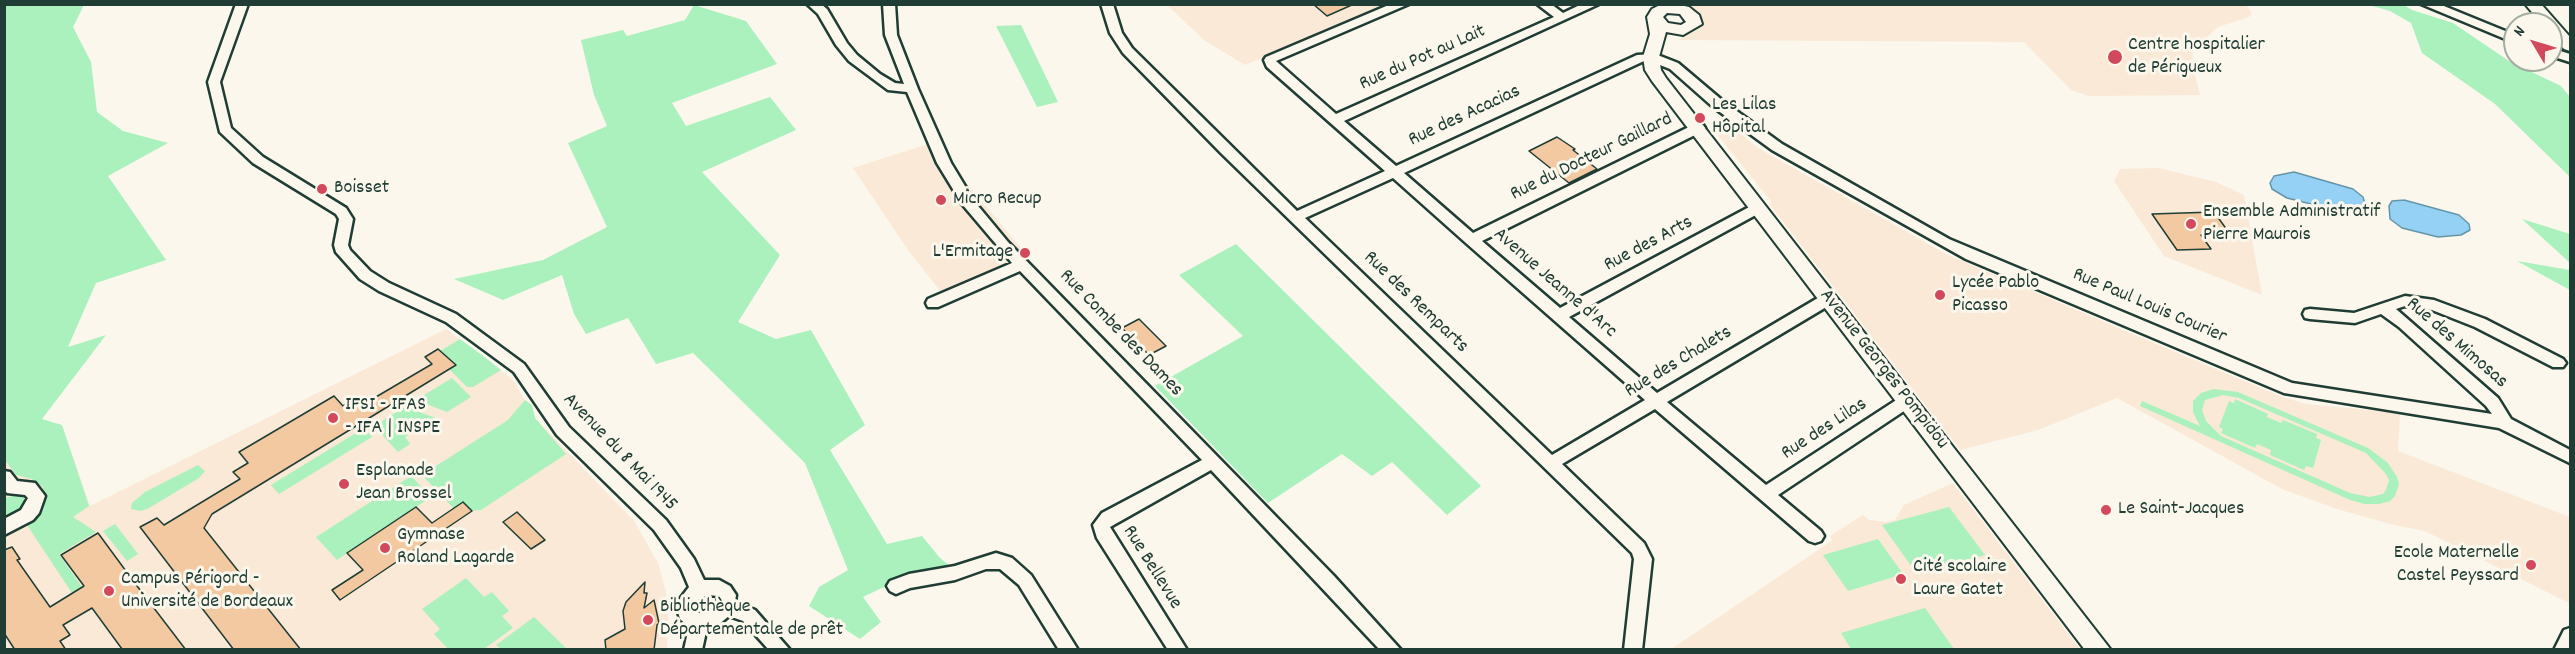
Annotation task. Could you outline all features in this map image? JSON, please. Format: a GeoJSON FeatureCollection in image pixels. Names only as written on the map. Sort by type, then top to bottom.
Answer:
{"type":"FeatureCollection","features":[{"type":"Feature","properties":{"kind":"main road"},"geometry":{"type":"LineString","coordinates":[[1680,7],[1694,18],[1694,24],[1690,28],[1677,31],[1664,27],[1657,13],[1680,7]]}},
{"type":"Feature","properties":{"kind":"main road","name":"Avenue Georges Pompidou"},"geometry":{"type":"LineString","coordinates":[[1657,13],[1656,59],[1668,91],[2099,650]]}},
{"type":"Feature","properties":{"kind":"main road"},"geometry":{"type":"LineString","coordinates":[[1656,59],[1664,44],[1677,31]]}},
{"type":"Feature","properties":{"kind":"street","name":"Avenue du 8 Mai 1945"},"geometry":{"type":"LineString","coordinates":[[242,4],[214,82],[225,129],[258,160],[341,211],[346,219],[341,245],[343,252],[365,275],[384,287],[451,318],[519,368],[563,430],[660,525],[688,564],[699,590]]}},
{"type":"Feature","properties":{"kind":"street"},"geometry":{"type":"LineString","coordinates":[[813,4],[823,12],[840,42],[853,58],[892,87],[912,90]]}},
{"type":"Feature","properties":{"kind":"street","name":"Rue Combe des Dames"},"geometry":{"type":"LineString","coordinates":[[889,4],[891,35],[912,90],[956,186],[1022,264],[1329,580],[1392,650]]}},
{"type":"Feature","properties":{"kind":"street","name":"Rue des Remparts"},"geometry":{"type":"LineString","coordinates":[[1107,4],[1116,33],[1127,50],[1638,548],[1643,559],[1633,650]]}},
{"type":"Feature","properties":{"kind":"street","name":"Avenue Jeanne d'Arc"},"geometry":{"type":"LineString","coordinates":[[1403,4],[1270,60],[1271,64],[1558,316],[1815,536]]}},
{"type":"Feature","properties":{"kind":"street"},"geometry":{"type":"LineString","coordinates":[[1544,4],[1563,18]]}},
{"type":"Feature","properties":{"kind":"street","name":"Rue du Pot au Lait"},"geometry":{"type":"LineString","coordinates":[[1334,120],[1593,4]]}},
{"type":"Feature","properties":{"kind":"street"},"geometry":{"type":"LineString","coordinates":[[2427,4],[2503,34]]}},
{"type":"Feature","properties":{"kind":"street","name":"Rue des Acacias"},"geometry":{"type":"LineString","coordinates":[[1296,216],[1641,58],[1656,59]]}},
{"type":"Feature","properties":{"kind":"street","name":"Rue Paul Louis Courier"},"geometry":{"type":"LineString","coordinates":[[1656,59],[1682,71],[1718,104],[1777,147],[1934,237],[1971,255],[2290,389],[2502,422],[2571,457]]}},
{"type":"Feature","properties":{"kind":"street","name":"Rue du Docteur Gaillard"},"geometry":{"type":"LineString","coordinates":[[1472,240],[1698,128]]}},
{"type":"Feature","properties":{"kind":"street","name":"Rue des Arts"},"geometry":{"type":"LineString","coordinates":[[1558,316],[1758,208]]}},
{"type":"Feature","properties":{"kind":"street"},"geometry":{"type":"LineString","coordinates":[[933,303],[1022,264]]}},
{"type":"Feature","properties":{"kind":"street","name":"Rue des Chalets"},"geometry":{"type":"LineString","coordinates":[[1551,463],[1828,298]]}},
{"type":"Feature","properties":{"kind":"street","name":"Rue des Mimosas"},"geometry":{"type":"LineString","coordinates":[[2383,308],[2405,301],[2434,305],[2480,323],[2558,363]]}},
{"type":"Feature","properties":{"kind":"street"},"geometry":{"type":"LineString","coordinates":[[2310,314],[2355,318],[2383,308]]}},
{"type":"Feature","properties":{"kind":"street","name":"Rue des Mimosas"},"geometry":{"type":"LineString","coordinates":[[2383,308],[2404,323],[2492,402],[2503,418],[2502,422]]}},
{"type":"Feature","properties":{"kind":"street","name":"Rue des Lilas"},"geometry":{"type":"LineString","coordinates":[[1766,494],[1907,401]]}},
{"type":"Feature","properties":{"kind":"street","name":"Rue Bellevue"},"geometry":{"type":"LineString","coordinates":[[1178,650],[1103,532],[1101,525],[1108,518],[1212,462]]}},
{"type":"Feature","properties":{"kind":"street"},"geometry":{"type":"LineString","coordinates":[[4,477],[13,488],[29,488],[37,496],[37,502],[27,515],[4,528]]}},
{"type":"Feature","properties":{"kind":"street"},"geometry":{"type":"LineString","coordinates":[[896,586],[909,581],[955,573],[986,562],[1006,563],[1025,580],[1070,650]]}},
{"type":"Feature","properties":{"kind":"street"},"geometry":{"type":"LineString","coordinates":[[713,586],[727,595],[726,607],[718,616],[699,622],[689,618],[684,609],[688,598],[699,590],[713,586]]}},
{"type":"Feature","properties":{"kind":"street"},"geometry":{"type":"LineString","coordinates":[[726,607],[748,615],[781,650]]}},
{"type":"Feature","properties":{"kind":"street"},"geometry":{"type":"LineString","coordinates":[[693,650],[699,622]]}},
{"type":"Feature","properties":{"kind":"street"},"geometry":{"type":"LineString","coordinates":[[2563,650],[2571,636]]}},
{"type":"Feature","properties":{"kind":"shaded area","name":"Centre hospitalier de Périgueux"},"geometry":{"type":"Polygon","coordinates":[[[1683,4],[2245,4],[2252,13],[2249,17],[2218,27],[2193,50],[2192,64],[2200,95],[2089,96],[2071,90],[2024,42],[1678,40],[1702,27],[1699,13],[1683,4]]]}},
{"type":"Feature","properties":{"kind":"shaded area"},"geometry":{"type":"Polygon","coordinates":[[[1167,5],[1391,5],[1245,65],[1204,40],[1167,5]]]}},
{"type":"Feature","properties":{"kind":"shaded area","name":"Lycée Pablo Picasso"},"geometry":{"type":"Polygon","coordinates":[[[1734,128],[1758,148],[1946,254],[2135,335],[2280,396],[2306,404],[2400,413],[2398,451],[2570,517],[2569,603],[2425,531],[2337,509],[2282,489],[2117,398],[2038,430],[1960,450],[1770,205],[1771,201],[1716,133],[1734,128]]]}},
{"type":"Feature","properties":{"kind":"shaded area"},"geometry":{"type":"Polygon","coordinates":[[[941,140],[954,168],[1027,255],[942,293],[908,250],[853,168],[941,140]]]}},
{"type":"Feature","properties":{"kind":"shaded area"},"geometry":{"type":"Polygon","coordinates":[[[2158,168],[2216,182],[2244,195],[2262,295],[2164,256],[2114,181],[2120,169],[2158,168]]]}},
{"type":"Feature","properties":{"kind":"shaded area"},"geometry":{"type":"Polygon","coordinates":[[[446,329],[513,380],[535,418],[634,521],[658,563],[666,592],[667,649],[5,649],[4,444],[62,425],[90,506],[446,329]]]}},
{"type":"Feature","properties":{"kind":"shaded area","name":"Cité scolaire Laure Gatet"},"geometry":{"type":"Polygon","coordinates":[[[1953,483],[2080,649],[1670,650],[1833,540],[1830,536],[1863,515],[1869,520],[1886,522],[1895,520],[1904,505],[1953,483]]]}},
{"type":"Feature","properties":{"kind":"green space"},"geometry":{"type":"Polygon","coordinates":[[[5,5],[84,5],[73,27],[91,62],[97,112],[123,131],[168,143],[108,176],[166,260],[96,283],[68,347],[106,335],[42,419],[62,425],[89,506],[73,517],[96,532],[59,554],[82,587],[72,593],[25,522],[44,501],[43,487],[32,479],[16,475],[5,460],[5,5]]]}},
{"type":"Feature","properties":{"kind":"green space"},"geometry":{"type":"Polygon","coordinates":[[[694,5],[746,21],[777,64],[672,103],[686,126],[770,97],[796,130],[702,172],[780,255],[738,322],[776,339],[811,330],[865,425],[830,450],[887,544],[922,536],[940,558],[954,569],[905,577],[863,597],[881,622],[860,639],[809,606],[819,587],[848,570],[805,463],[693,353],[656,364],[628,318],[586,334],[574,314],[562,275],[503,300],[454,279],[543,260],[607,227],[568,143],[607,126],[594,95],[581,40],[623,30],[627,36],[685,20],[694,5]]]}},
{"type":"Feature","properties":{"kind":"green space"},"geometry":{"type":"Polygon","coordinates":[[[2369,5],[2404,5],[2412,10],[2453,23],[2503,57],[2503,72],[2532,72],[2561,86],[2570,97],[2570,177],[2495,104],[2422,53],[2411,23],[2390,11],[2369,5]]]}},
{"type":"Feature","properties":{"kind":"green space"},"geometry":{"type":"Polygon","coordinates":[[[1021,25],[1058,102],[1037,107],[996,26],[1021,25]]]}},
{"type":"Feature","properties":{"kind":"green space"},"geometry":{"type":"Polygon","coordinates":[[[2522,219],[2570,234],[2570,263],[2522,219]]]}},
{"type":"Feature","properties":{"kind":"green space"},"geometry":{"type":"Polygon","coordinates":[[[1236,244],[1481,486],[1447,515],[1392,462],[1372,476],[1342,454],[1268,503],[1155,386],[1243,336],[1179,275],[1236,244]]]}},
{"type":"Feature","properties":{"kind":"green space"},"geometry":{"type":"Polygon","coordinates":[[[2517,261],[2570,270],[2570,290],[2517,261]]]}},
{"type":"Feature","properties":{"kind":"green space"},"geometry":{"type":"Polygon","coordinates":[[[460,339],[501,370],[473,387],[467,387],[449,369],[455,364],[445,355],[438,360],[440,351],[460,339]]]}},
{"type":"Feature","properties":{"kind":"green space"},"geometry":{"type":"Polygon","coordinates":[[[452,378],[471,397],[447,412],[416,400],[452,378]]]}},
{"type":"Feature","properties":{"kind":"green space"},"geometry":{"type":"Polygon","coordinates":[[[2214,389],[2238,392],[2368,448],[2388,463],[2397,477],[2399,484],[2395,496],[2390,501],[2379,504],[2365,504],[2350,500],[2140,406],[2142,401],[2200,426],[2193,412],[2193,401],[2201,393],[2214,389]],[[2223,395],[2205,400],[2202,410],[2206,421],[2221,436],[2350,493],[2370,497],[2383,494],[2386,490],[2389,480],[2386,474],[2366,453],[2239,398],[2223,395]]]}},
{"type":"Feature","properties":{"kind":"green space"},"geometry":{"type":"Polygon","coordinates":[[[2235,399],[2268,414],[2267,417],[2281,423],[2283,420],[2317,434],[2316,438],[2321,440],[2313,468],[2306,466],[2304,470],[2270,455],[2271,450],[2257,444],[2255,448],[2221,433],[2223,429],[2219,427],[2229,401],[2234,403],[2235,399]]]}},
{"type":"Feature","properties":{"kind":"green space"},"geometry":{"type":"Polygon","coordinates":[[[525,400],[532,405],[535,418],[566,454],[481,510],[471,511],[462,517],[422,475],[508,420],[525,400]]]}},
{"type":"Feature","properties":{"kind":"green space"},"geometry":{"type":"Polygon","coordinates":[[[405,407],[436,418],[405,437],[410,444],[398,452],[374,426],[405,407]]]}},
{"type":"Feature","properties":{"kind":"green space"},"geometry":{"type":"Polygon","coordinates":[[[364,428],[372,437],[279,494],[271,485],[364,428]]]}},
{"type":"Feature","properties":{"kind":"green space"},"geometry":{"type":"Polygon","coordinates":[[[198,465],[205,471],[199,478],[149,508],[141,511],[131,509],[132,503],[145,492],[198,465]]]}},
{"type":"Feature","properties":{"kind":"green space"},"geometry":{"type":"Polygon","coordinates":[[[411,476],[431,497],[337,560],[316,537],[411,476]]]}},
{"type":"Feature","properties":{"kind":"green space"},"geometry":{"type":"Polygon","coordinates":[[[16,495],[24,498],[25,505],[5,520],[5,498],[16,495]]]}},
{"type":"Feature","properties":{"kind":"green space"},"geometry":{"type":"Polygon","coordinates":[[[1949,507],[1985,555],[1917,574],[1882,525],[1949,507]]]}},
{"type":"Feature","properties":{"kind":"green space"},"geometry":{"type":"Polygon","coordinates":[[[115,524],[138,554],[127,561],[103,531],[115,524]]]}},
{"type":"Feature","properties":{"kind":"green space"},"geometry":{"type":"Polygon","coordinates":[[[1878,539],[1903,574],[1848,591],[1823,555],[1878,539]]]}},
{"type":"Feature","properties":{"kind":"green space"},"geometry":{"type":"Polygon","coordinates":[[[466,578],[484,597],[492,592],[509,611],[502,616],[513,628],[484,649],[448,649],[434,634],[440,629],[422,609],[466,578]]]}},
{"type":"Feature","properties":{"kind":"green space"},"geometry":{"type":"Polygon","coordinates":[[[1925,608],[1954,649],[1851,649],[1841,633],[1925,608]]]}},
{"type":"Feature","properties":{"kind":"green space"},"geometry":{"type":"Polygon","coordinates":[[[534,617],[567,649],[501,649],[496,645],[534,617]]]}},
{"type":"Feature","properties":{"kind":"water"},"geometry":{"type":"Polygon","coordinates":[[[2294,172],[2353,189],[2363,197],[2366,207],[2362,212],[2343,212],[2287,198],[2272,189],[2270,183],[2274,176],[2294,172]]]}},
{"type":"Feature","properties":{"kind":"water"},"geometry":{"type":"Polygon","coordinates":[[[2404,200],[2459,215],[2469,224],[2470,230],[2461,235],[2438,237],[2402,228],[2390,219],[2389,206],[2392,201],[2404,200]]]}},
{"type":"Feature","properties":{"kind":"building"},"geometry":{"type":"Polygon","coordinates":[[[1313,4],[1354,4],[1327,16],[1313,4]]]}},
{"type":"Feature","properties":{"kind":"building"},"geometry":{"type":"Polygon","coordinates":[[[1557,137],[1575,149],[1573,150],[1597,169],[1569,183],[1529,151],[1557,137]]]}},
{"type":"Feature","properties":{"kind":"building","name":"Ensemble Administratif Pierre Maurois"},"geometry":{"type":"Polygon","coordinates":[[[2214,212],[2230,234],[2201,235],[2211,249],[2177,250],[2152,214],[2214,212]]]}},
{"type":"Feature","properties":{"kind":"building"},"geometry":{"type":"Polygon","coordinates":[[[1139,319],[1166,346],[1149,355],[1122,328],[1139,319]]]}},
{"type":"Feature","properties":{"kind":"building"},"geometry":{"type":"Polygon","coordinates":[[[438,349],[456,365],[212,514],[204,528],[301,650],[234,650],[140,527],[157,518],[164,525],[240,479],[233,472],[248,463],[239,452],[334,396],[343,406],[357,397],[364,404],[432,364],[425,357],[438,349]]]}},
{"type":"Feature","properties":{"kind":"building","name":"Gymnase Roland Lagarde"},"geometry":{"type":"Polygon","coordinates":[[[463,502],[472,511],[340,600],[332,590],[363,570],[347,553],[416,507],[432,523],[463,502]]]}},
{"type":"Feature","properties":{"kind":"building"},"geometry":{"type":"Polygon","coordinates":[[[517,512],[545,540],[531,549],[503,522],[517,512]]]}},
{"type":"Feature","properties":{"kind":"building","name":"Campus Périgord - Université de Bordeaux"},"geometry":{"type":"Polygon","coordinates":[[[98,533],[186,650],[122,649],[92,608],[63,625],[70,635],[60,641],[66,650],[15,650],[4,633],[4,550],[12,547],[20,559],[17,560],[50,607],[84,586],[61,555],[98,533]]]}},
{"type":"Feature","properties":{"kind":"building","name":"Bibliothèque Départementale de prêt"},"geometry":{"type":"Polygon","coordinates":[[[645,582],[644,593],[647,593],[644,608],[654,600],[659,623],[654,650],[606,650],[605,640],[625,629],[623,611],[626,602],[645,582]]]}},
{"type":"Feature","properties":{"kind":"place","name":"Centre hospitalier de Périgueux"},"geometry":{"type":"Point","coordinates":[2115,57]}},
{"type":"Feature","properties":{"kind":"place","name":"Les Lilas Hôpital"},"geometry":{"type":"Point","coordinates":[1700,118]}},
{"type":"Feature","properties":{"kind":"place","name":"Boisset"},"geometry":{"type":"Point","coordinates":[322,189]}},
{"type":"Feature","properties":{"kind":"place","name":"Micro Recup"},"geometry":{"type":"Point","coordinates":[941,200]}},
{"type":"Feature","properties":{"kind":"place","name":"Ensemble Administratif Pierre Maurois"},"geometry":{"type":"Point","coordinates":[2191,224]}},
{"type":"Feature","properties":{"kind":"place","name":"L'Ermitage"},"geometry":{"type":"Point","coordinates":[1025,253]}},
{"type":"Feature","properties":{"kind":"place","name":"Lycée Pablo Picasso"},"geometry":{"type":"Point","coordinates":[1940,295]}},
{"type":"Feature","properties":{"kind":"place","name":"IFSI - IFAS - IFA | INSPE"},"geometry":{"type":"Point","coordinates":[333,418]}},
{"type":"Feature","properties":{"kind":"place","name":"Esplanade Jean Brossel"},"geometry":{"type":"Point","coordinates":[344,484]}},
{"type":"Feature","properties":{"kind":"place","name":"Le Saint-Jacques"},"geometry":{"type":"Point","coordinates":[2106,510]}},
{"type":"Feature","properties":{"kind":"place","name":"Gymnase Roland Lagarde"},"geometry":{"type":"Point","coordinates":[385,548]}},
{"type":"Feature","properties":{"kind":"place","name":"Ecole Maternelle Castel Peyssard"},"geometry":{"type":"Point","coordinates":[2531,565]}},
{"type":"Feature","properties":{"kind":"place","name":"Cité scolaire Laure Gatet"},"geometry":{"type":"Point","coordinates":[1901,579]}},
{"type":"Feature","properties":{"kind":"place","name":"Campus Périgord - Université de Bordeaux"},"geometry":{"type":"Point","coordinates":[109,591]}},
{"type":"Feature","properties":{"kind":"place","name":"Bibliothèque Départementale de prêt"},"geometry":{"type":"Point","coordinates":[648,620]}}]}
